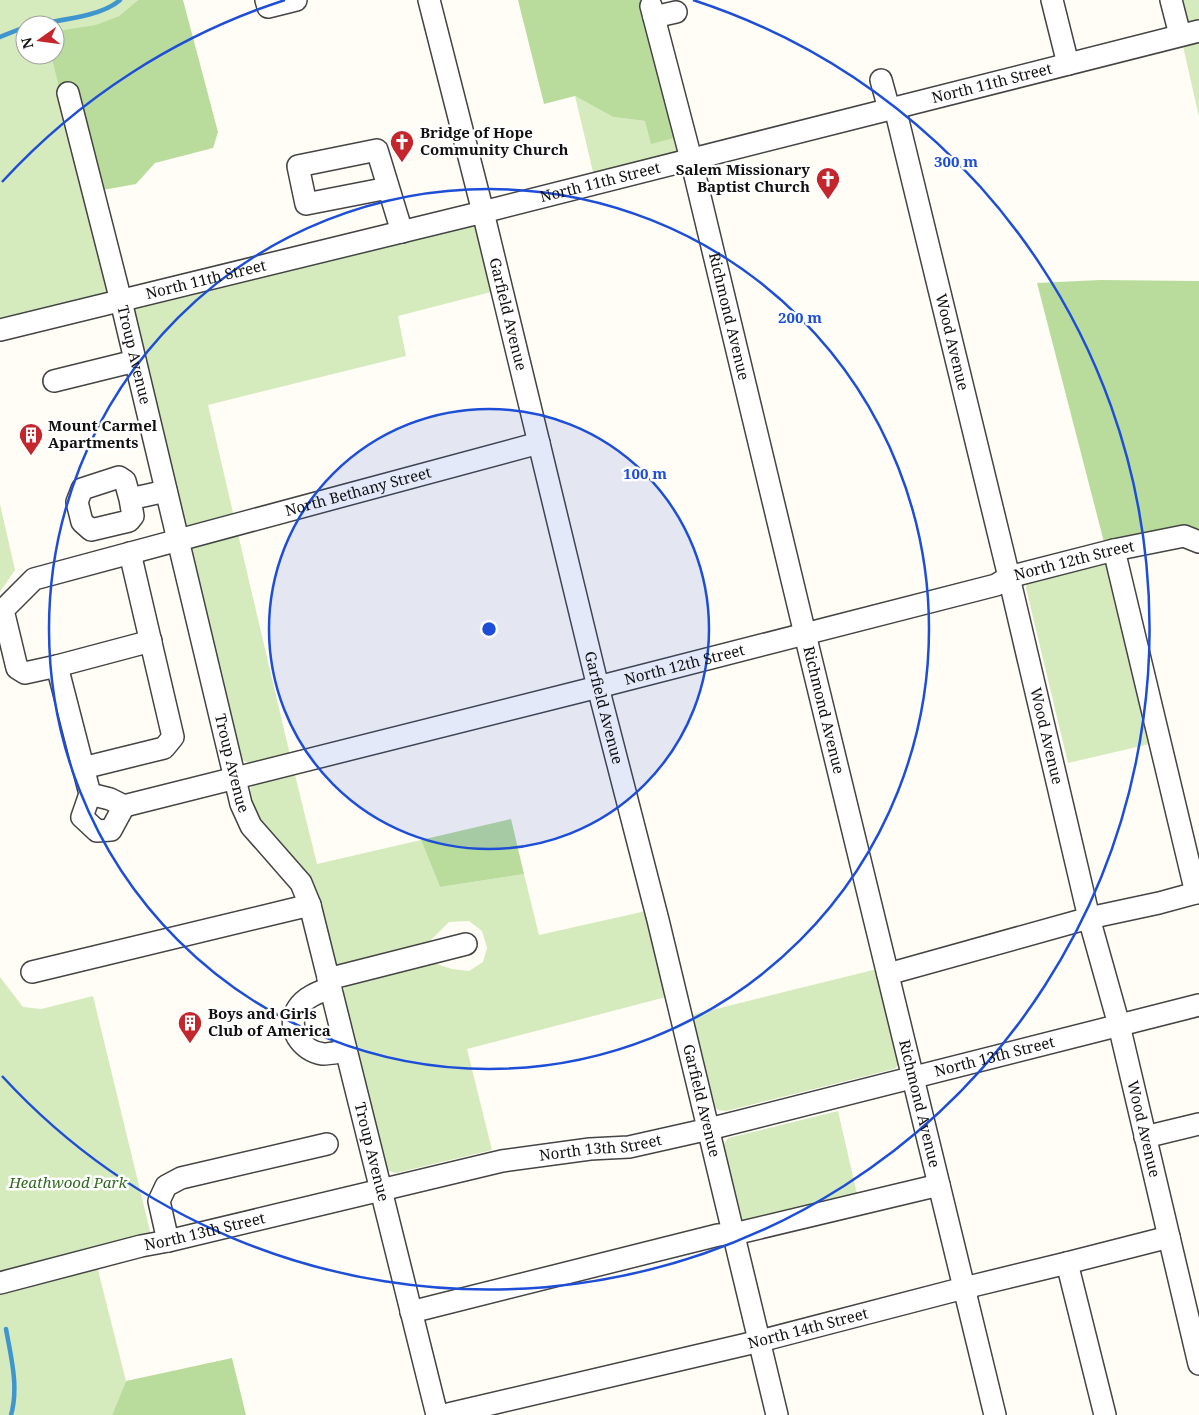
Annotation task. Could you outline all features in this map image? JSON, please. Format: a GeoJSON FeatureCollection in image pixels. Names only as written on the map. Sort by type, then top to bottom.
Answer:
{"type":"FeatureCollection","features":[{"type":"Feature","properties":{"kind":"street"},"geometry":{"type":"LineString","coordinates":[[267,3],[296,0]]}},
{"type":"Feature","properties":{"kind":"street","name":"Garfield Avenue"},"geometry":{"type":"LineString","coordinates":[[430,0],[778,1415]]}},
{"type":"Feature","properties":{"kind":"street"},"geometry":{"type":"LineString","coordinates":[[1052,0],[1068,64]]}},
{"type":"Feature","properties":{"kind":"street"},"geometry":{"type":"LineString","coordinates":[[1171,0],[1189,33]]}},
{"type":"Feature","properties":{"kind":"street","name":"Richmond Avenue"},"geometry":{"type":"LineString","coordinates":[[676,12],[652,12],[691,160],[995,1415]]}},
{"type":"Feature","properties":{"kind":"street","name":"North 11th Street"},"geometry":{"type":"LineString","coordinates":[[0,330],[483,212],[1189,33]]}},
{"type":"Feature","properties":{"kind":"street","name":"Wood Avenue"},"geometry":{"type":"LineString","coordinates":[[881,80],[892,108],[1009,578],[1089,918],[1119,1025],[1199,1364]]}},
{"type":"Feature","properties":{"kind":"street","name":"Troup Avenue"},"geometry":{"type":"LineString","coordinates":[[68,92],[121,301],[241,804],[251,826],[301,882],[310,904],[380,1190],[438,1415]]}},
{"type":"Feature","properties":{"kind":"street"},"geometry":{"type":"LineString","coordinates":[[388,188],[402,232]]}},
{"type":"Feature","properties":{"kind":"street"},"geometry":{"type":"LineString","coordinates":[[54,381],[135,361]]}},
{"type":"Feature","properties":{"kind":"street","name":"North Bethany Street"},"geometry":{"type":"LineString","coordinates":[[57,666],[25,673],[17,668],[3,610],[34,579],[539,443]]}},
{"type":"Feature","properties":{"kind":"street"},"geometry":{"type":"LineString","coordinates":[[130,499],[166,491]]}},
{"type":"Feature","properties":{"kind":"street","name":"North 12th Street"},"geometry":{"type":"LineString","coordinates":[[124,806],[598,688],[996,585],[1009,578],[1114,550],[1192,539]]}},
{"type":"Feature","properties":{"kind":"street"},"geometry":{"type":"LineString","coordinates":[[888,974],[1089,918],[1159,903],[1198,892],[1114,550]]}},
{"type":"Feature","properties":{"kind":"street"},"geometry":{"type":"LineString","coordinates":[[83,768],[164,748],[173,737],[130,553]]}},
{"type":"Feature","properties":{"kind":"street"},"geometry":{"type":"LineString","coordinates":[[90,794],[110,799],[124,806],[111,830],[97,831],[82,817],[90,794],[57,666],[151,642]]}},
{"type":"Feature","properties":{"kind":"street"},"geometry":{"type":"LineString","coordinates":[[32,972],[310,904]]}},
{"type":"Feature","properties":{"kind":"street"},"geometry":{"type":"LineString","coordinates":[[346,1051],[323,1054],[310,1050],[299,1041],[294,1031],[293,1018],[298,1007],[307,998],[329,983],[466,944]]}},
{"type":"Feature","properties":{"kind":"street","name":"North 13th Street"},"geometry":{"type":"LineString","coordinates":[[0,1283],[141,1246],[502,1160],[590,1149],[629,1147],[709,1129],[1199,1005]]}},
{"type":"Feature","properties":{"kind":"street"},"geometry":{"type":"LineString","coordinates":[[1145,1137],[1199,1124]]}},
{"type":"Feature","properties":{"kind":"street"},"geometry":{"type":"LineString","coordinates":[[168,1241],[159,1201],[166,1186],[181,1178],[328,1144]]}},
{"type":"Feature","properties":{"kind":"street"},"geometry":{"type":"LineString","coordinates":[[411,1312],[718,1235],[734,1234],[939,1185]]}},
{"type":"Feature","properties":{"kind":"street","name":"North 14th Street"},"geometry":{"type":"LineString","coordinates":[[444,1415],[760,1341],[1169,1237]]}},
{"type":"Feature","properties":{"kind":"street"},"geometry":{"type":"LineString","coordinates":[[1067,1264],[1105,1415]]}},
{"type":"Feature","properties":{"kind":"green space"},"geometry":{"type":"Polygon","coordinates":[[[0,0],[138,0],[119,16],[95,25],[65,30],[65,15],[15,15],[15,65],[53,65],[109,293],[0,321],[0,0]]]}},
{"type":"Feature","properties":{"kind":"green space"},"geometry":{"type":"Polygon","coordinates":[[[138,0],[183,0],[218,132],[213,148],[155,163],[136,184],[103,190],[77,163],[53,65],[65,65],[65,30],[95,25],[119,16],[138,0]]]}},
{"type":"Feature","properties":{"kind":"green space"},"geometry":{"type":"Polygon","coordinates":[[[518,0],[643,0],[678,137],[651,144],[645,121],[613,117],[575,96],[544,104],[518,0]]]}},
{"type":"Feature","properties":{"kind":"green space"},"geometry":{"type":"Polygon","coordinates":[[[1175,0],[1199,0],[1199,21],[1181,25],[1175,0]]]}},
{"type":"Feature","properties":{"kind":"green space"},"geometry":{"type":"Polygon","coordinates":[[[1199,41],[1199,117],[1183,46],[1199,41]]]}},
{"type":"Feature","properties":{"kind":"green space"},"geometry":{"type":"Polygon","coordinates":[[[575,96],[613,117],[645,121],[678,137],[681,151],[593,172],[575,96]]]}},
{"type":"Feature","properties":{"kind":"green space"},"geometry":{"type":"Polygon","coordinates":[[[474,222],[480,224],[495,291],[398,316],[406,356],[208,405],[234,517],[191,527],[185,524],[132,316],[135,309],[142,305],[474,222]]]}},
{"type":"Feature","properties":{"kind":"green space"},"geometry":{"type":"Polygon","coordinates":[[[1100,280],[1199,281],[1199,530],[1193,527],[1105,546],[1037,283],[1100,280]]]}},
{"type":"Feature","properties":{"kind":"green space"},"geometry":{"type":"Polygon","coordinates":[[[0,504],[15,570],[0,592],[0,504]]]}},
{"type":"Feature","properties":{"kind":"green space"},"geometry":{"type":"Polygon","coordinates":[[[238,534],[290,755],[252,764],[244,761],[238,754],[190,553],[194,546],[238,534]]]}},
{"type":"Feature","properties":{"kind":"green space"},"geometry":{"type":"Polygon","coordinates":[[[1111,561],[1158,742],[1068,763],[1026,588],[1027,583],[1032,580],[1111,561]]]}},
{"type":"Feature","properties":{"kind":"green space"},"geometry":{"type":"Polygon","coordinates":[[[294,771],[317,864],[421,840],[440,887],[524,874],[539,935],[646,911],[666,997],[467,1049],[492,1150],[396,1173],[389,1171],[384,1163],[343,995],[345,986],[359,980],[431,962],[452,969],[469,971],[483,962],[487,948],[482,931],[469,921],[449,922],[427,944],[344,966],[336,965],[315,889],[260,825],[251,807],[249,791],[254,783],[294,771]]]}},
{"type":"Feature","properties":{"kind":"green space"},"geometry":{"type":"Polygon","coordinates":[[[511,819],[524,874],[440,887],[421,840],[511,819]]]}},
{"type":"Feature","properties":{"kind":"green space"},"geometry":{"type":"Polygon","coordinates":[[[877,969],[900,1063],[894,1069],[726,1111],[718,1110],[713,1105],[692,1015],[877,969]]]}},
{"type":"Feature","properties":{"kind":"green space","name":"Heathwood Park"},"geometry":{"type":"Polygon","coordinates":[[[0,977],[23,1007],[41,1009],[93,996],[151,1235],[94,1249],[126,1381],[112,1415],[0,1415],[0,977]]]}},
{"type":"Feature","properties":{"kind":"green space"},"geometry":{"type":"Polygon","coordinates":[[[838,1111],[860,1207],[744,1236],[723,1155],[724,1144],[728,1138],[838,1111]]]}},
{"type":"Feature","properties":{"kind":"green space"},"geometry":{"type":"Polygon","coordinates":[[[232,1358],[246,1415],[112,1415],[126,1381],[232,1358]]]}},
{"type":"Feature","properties":{"kind":"waterway"},"geometry":{"type":"LineString","coordinates":[[65,19],[91,14],[112,6],[120,0]]}},
{"type":"Feature","properties":{"kind":"waterway"},"geometry":{"type":"LineString","coordinates":[[0,37],[15,31]]}},
{"type":"Feature","properties":{"kind":"waterway"},"geometry":{"type":"LineString","coordinates":[[6,1329],[14,1383],[11,1415]]}},
{"type":"Feature","properties":{"kind":"place","name":"Bridge of Hope Community Church"},"geometry":{"type":"Point","coordinates":[402,163]}},
{"type":"Feature","properties":{"kind":"place","name":"Salem Missionary Baptist Church"},"geometry":{"type":"Point","coordinates":[828,200]}},
{"type":"Feature","properties":{"kind":"place","name":"Mount Carmel Apartments"},"geometry":{"type":"Point","coordinates":[31,456]}},
{"type":"Feature","properties":{"kind":"place","name":"Boys and Girls Club of America"},"geometry":{"type":"Point","coordinates":[190,1044]}}]}
